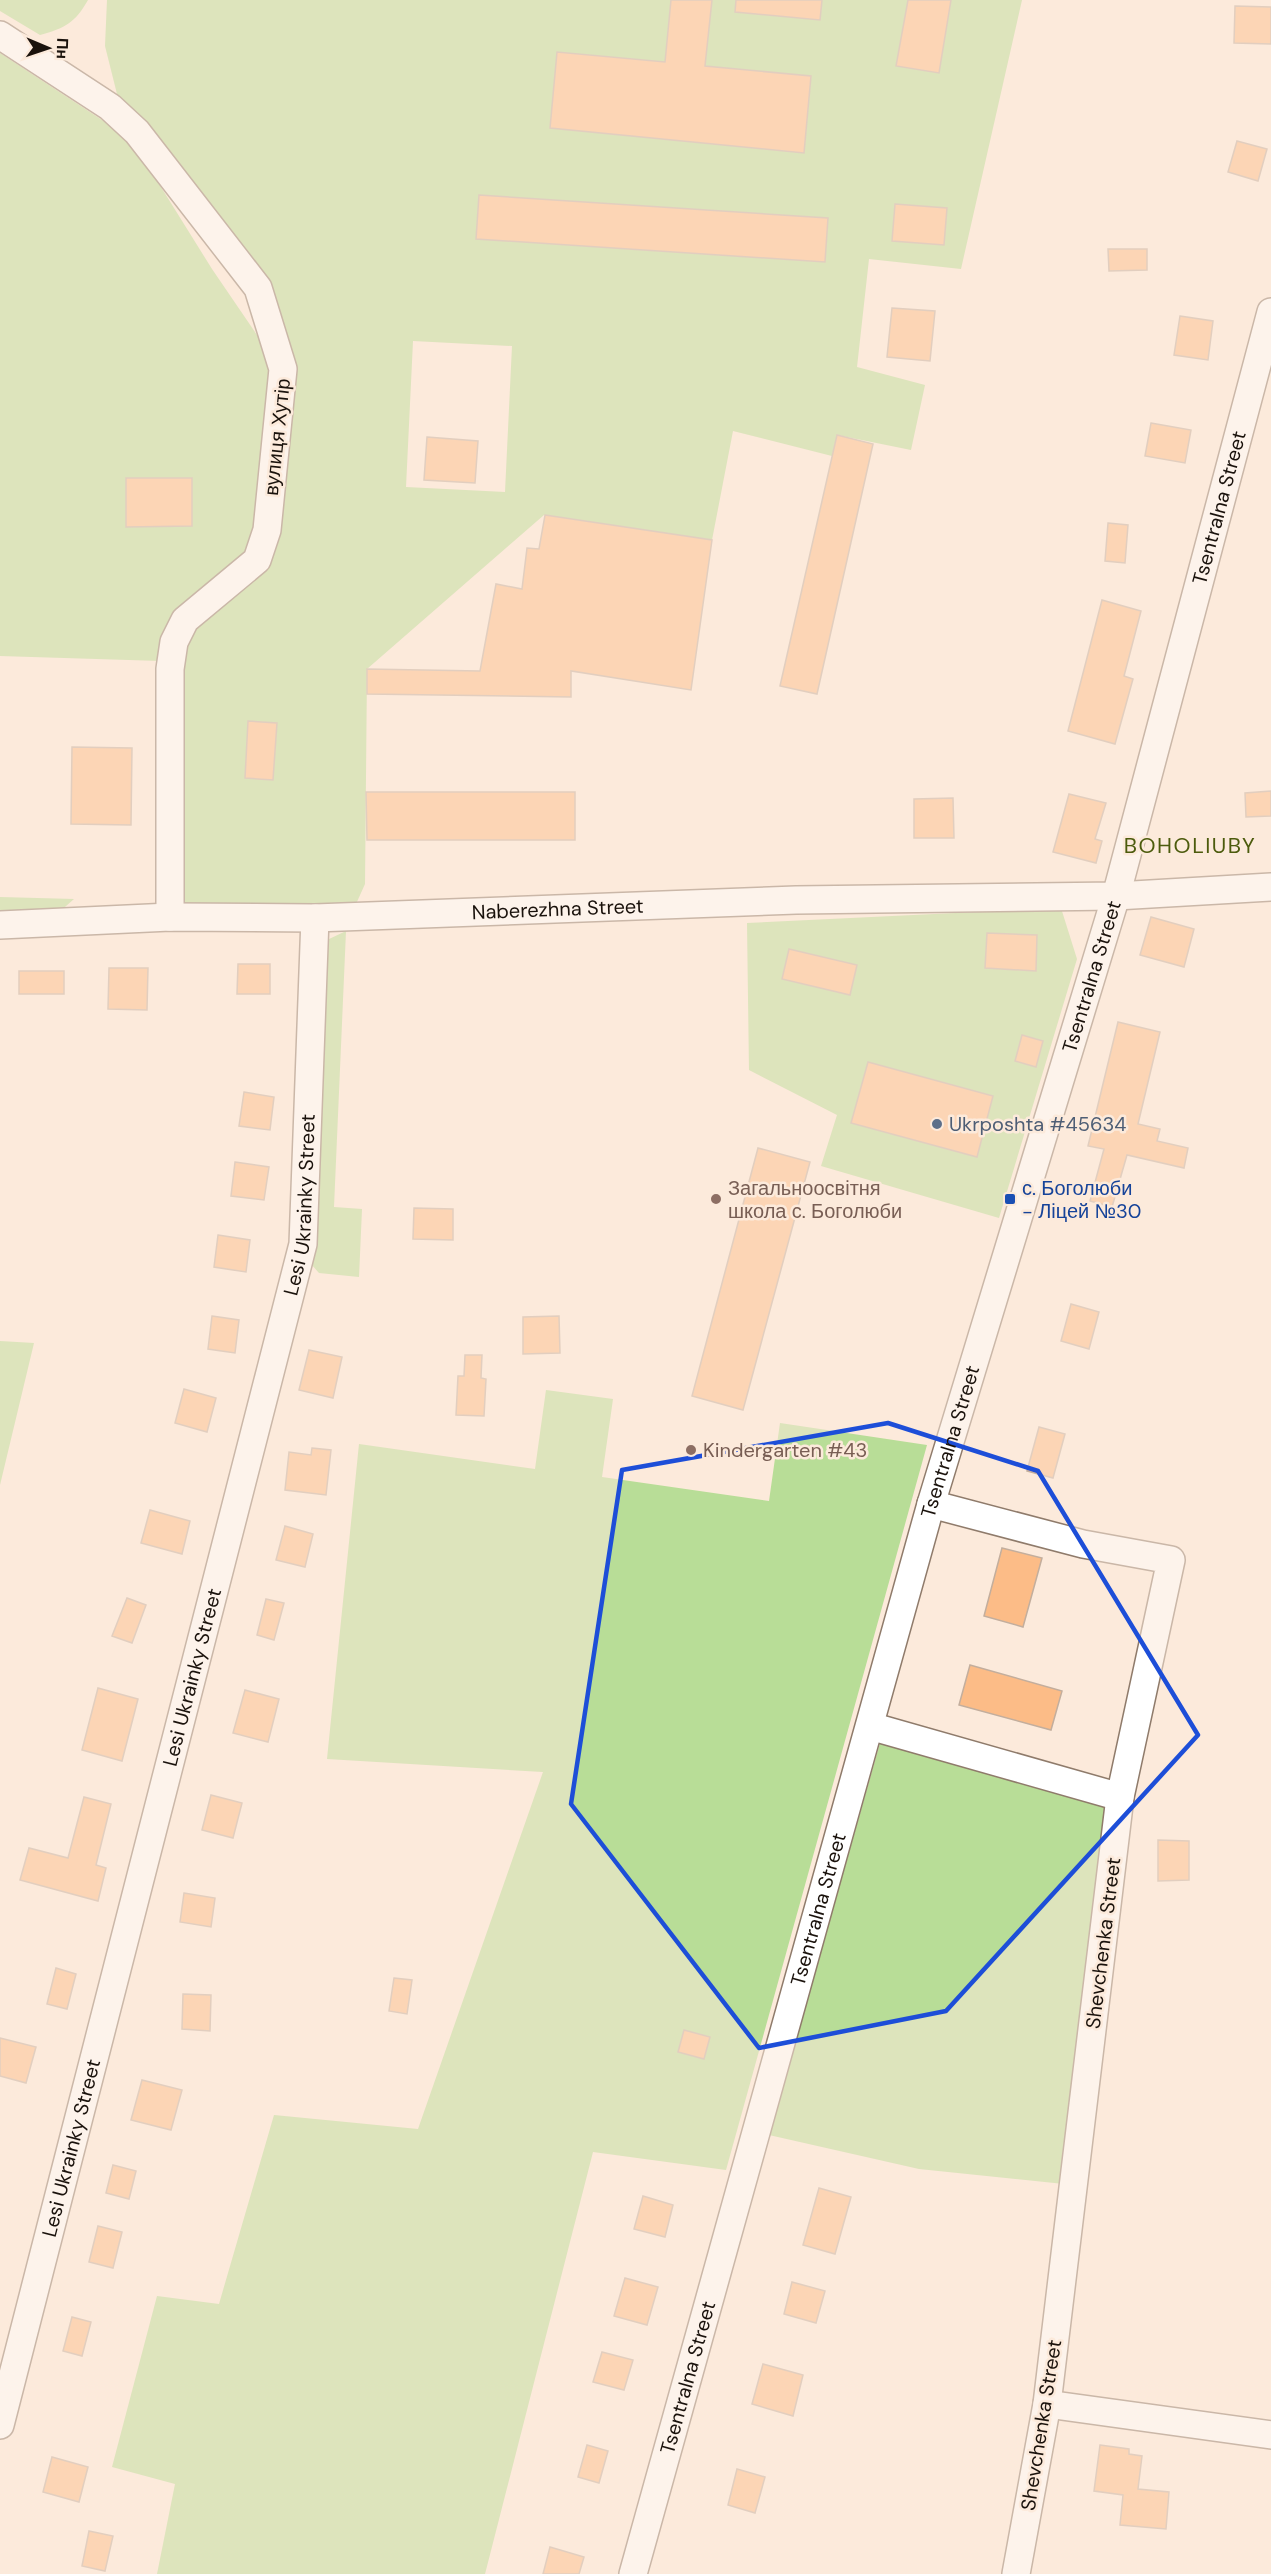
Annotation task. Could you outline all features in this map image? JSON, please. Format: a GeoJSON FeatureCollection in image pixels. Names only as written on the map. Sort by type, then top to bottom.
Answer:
{"type":"FeatureCollection","features":[{"type":"Feature","properties":{"kind":"street","name":"вулиця Хутір"},"geometry":{"type":"LineString","coordinates":[[0,35],[111,107],[137,132],[258,288],[284,369],[267,530],[257,560],[185,620],[174,642],[170,669],[170,917]]}},
{"type":"Feature","properties":{"kind":"street","name":"Tsentralna Street"},"geometry":{"type":"LineString","coordinates":[[633,2574],[931,1504],[1116,896],[1271,312]]}},
{"type":"Feature","properties":{"kind":"street"},"geometry":{"type":"LineString","coordinates":[[1116,896],[1271,888]]}},
{"type":"Feature","properties":{"kind":"street","name":"Naberezhna Street"},"geometry":{"type":"LineString","coordinates":[[0,925],[170,917],[315,918],[807,900],[1116,896]]}},
{"type":"Feature","properties":{"kind":"street","name":"Lesi Ukrainky Street"},"geometry":{"type":"LineString","coordinates":[[0,2425],[303,1244],[315,918]]}},
{"type":"Feature","properties":{"kind":"street","name":"Shevchenka Street"},"geometry":{"type":"LineString","coordinates":[[931,1504],[1083,1544],[1171,1560],[1120,1797],[1047,2404],[1016,2574]]}},
{"type":"Feature","properties":{"kind":"street"},"geometry":{"type":"LineString","coordinates":[[870,1726],[1120,1797]]}},
{"type":"Feature","properties":{"kind":"street"},"geometry":{"type":"LineString","coordinates":[[1047,2404],[1271,2434]]}},
{"type":"Feature","properties":{"kind":"highlighted area"},"geometry":{"type":"Polygon","coordinates":[[[888,1423],[1038,1471],[1198,1735],[946,2011],[759,2048],[571,1804],[622,1470],[888,1423]]]}},
{"type":"Feature","properties":{"kind":"green space"},"geometry":{"type":"Polygon","coordinates":[[[0,0],[88,0],[79,14],[68,24],[40,35],[0,11],[0,0]]]}},
{"type":"Feature","properties":{"kind":"green space"},"geometry":{"type":"Polygon","coordinates":[[[107,0],[1022,0],[961,269],[869,259],[857,367],[925,385],[911,450],[837,435],[832,456],[733,431],[712,540],[544,515],[367,669],[365,884],[356,904],[179,905],[178,670],[192,625],[265,565],[293,368],[266,284],[119,102],[105,46],[107,0]],[[413,341],[406,487],[505,492],[512,346],[413,341]]]}},
{"type":"Feature","properties":{"kind":"green space"},"geometry":{"type":"Polygon","coordinates":[[[0,53],[131,139],[212,269],[259,338],[272,370],[256,528],[247,553],[161,661],[0,656],[0,53]]]}},
{"type":"Feature","properties":{"kind":"green space"},"geometry":{"type":"Polygon","coordinates":[[[0,897],[74,899],[57,914],[0,917],[0,897]]]}},
{"type":"Feature","properties":{"kind":"green space"},"geometry":{"type":"Polygon","coordinates":[[[1061,908],[1077,959],[999,1218],[821,1166],[837,1115],[749,1070],[747,923],[1061,908]]]}},
{"type":"Feature","properties":{"kind":"green space"},"geometry":{"type":"Polygon","coordinates":[[[346,931],[334,1207],[362,1209],[359,1277],[319,1273],[311,1264],[327,940],[346,931]]]}},
{"type":"Feature","properties":{"kind":"green space"},"geometry":{"type":"Polygon","coordinates":[[[0,1341],[34,1343],[0,1485],[0,1341]]]}},
{"type":"Feature","properties":{"kind":"green space"},"geometry":{"type":"Polygon","coordinates":[[[546,1390],[613,1399],[602,1477],[769,1501],[780,1423],[927,1445],[726,2170],[593,2152],[485,2574],[157,2574],[175,2484],[112,2467],[157,2296],[219,2304],[274,2115],[418,2129],[543,1772],[327,1759],[359,1444],[535,1469],[546,1390]]]}},
{"type":"Feature","properties":{"kind":"green space"},"geometry":{"type":"Polygon","coordinates":[[[880,1743],[1110,1809],[1064,2184],[919,2169],[769,2135],[880,1743]]]}},
{"type":"Feature","properties":{"kind":"building"},"geometry":{"type":"Polygon","coordinates":[[[671,0],[712,0],[705,66],[811,76],[804,153],[550,128],[557,52],[665,62],[671,0]]]}},
{"type":"Feature","properties":{"kind":"building"},"geometry":{"type":"Polygon","coordinates":[[[736,0],[822,0],[820,20],[735,12],[736,0]]]}},
{"type":"Feature","properties":{"kind":"building"},"geometry":{"type":"Polygon","coordinates":[[[908,0],[951,0],[939,73],[896,66],[908,0]]]}},
{"type":"Feature","properties":{"kind":"building"},"geometry":{"type":"Polygon","coordinates":[[[1235,6],[1271,7],[1271,44],[1234,43],[1235,6]]]}},
{"type":"Feature","properties":{"kind":"building"},"geometry":{"type":"Polygon","coordinates":[[[1237,141],[1267,149],[1258,181],[1228,172],[1237,141]]]}},
{"type":"Feature","properties":{"kind":"building"},"geometry":{"type":"Polygon","coordinates":[[[479,195],[828,218],[825,262],[476,239],[479,195]]]}},
{"type":"Feature","properties":{"kind":"building"},"geometry":{"type":"Polygon","coordinates":[[[895,204],[947,208],[944,245],[892,241],[895,204]]]}},
{"type":"Feature","properties":{"kind":"building"},"geometry":{"type":"Polygon","coordinates":[[[1108,249],[1147,249],[1147,270],[1109,271],[1108,249]]]}},
{"type":"Feature","properties":{"kind":"building"},"geometry":{"type":"Polygon","coordinates":[[[892,308],[935,311],[930,361],[887,357],[892,308]]]}},
{"type":"Feature","properties":{"kind":"building"},"geometry":{"type":"Polygon","coordinates":[[[1180,316],[1213,321],[1208,360],[1174,355],[1180,316]]]}},
{"type":"Feature","properties":{"kind":"building"},"geometry":{"type":"Polygon","coordinates":[[[1151,423],[1191,430],[1185,463],[1145,456],[1151,423]]]}},
{"type":"Feature","properties":{"kind":"building"},"geometry":{"type":"Polygon","coordinates":[[[837,435],[873,444],[817,694],[780,686],[837,435]]]}},
{"type":"Feature","properties":{"kind":"building"},"geometry":{"type":"Polygon","coordinates":[[[427,437],[478,441],[475,483],[424,480],[427,437]]]}},
{"type":"Feature","properties":{"kind":"building"},"geometry":{"type":"Polygon","coordinates":[[[126,478],[192,478],[192,526],[126,527],[126,478]]]}},
{"type":"Feature","properties":{"kind":"building"},"geometry":{"type":"Polygon","coordinates":[[[545,515],[712,540],[691,690],[571,671],[571,697],[367,694],[367,669],[480,671],[496,584],[522,589],[527,548],[539,549],[545,515]]]}},
{"type":"Feature","properties":{"kind":"building"},"geometry":{"type":"Polygon","coordinates":[[[1108,523],[1128,525],[1125,563],[1105,561],[1108,523]]]}},
{"type":"Feature","properties":{"kind":"building"},"geometry":{"type":"Polygon","coordinates":[[[1102,600],[1141,611],[1124,676],[1133,679],[1115,744],[1068,731],[1102,600]]]}},
{"type":"Feature","properties":{"kind":"building"},"geometry":{"type":"Polygon","coordinates":[[[248,721],[277,723],[273,780],[245,778],[248,721]]]}},
{"type":"Feature","properties":{"kind":"building"},"geometry":{"type":"Polygon","coordinates":[[[72,747],[132,748],[131,825],[71,824],[72,747]]]}},
{"type":"Feature","properties":{"kind":"building"},"geometry":{"type":"Polygon","coordinates":[[[1271,791],[1271,816],[1246,817],[1245,793],[1271,791]]]}},
{"type":"Feature","properties":{"kind":"building"},"geometry":{"type":"Polygon","coordinates":[[[366,792],[575,792],[575,840],[367,840],[366,792]]]}},
{"type":"Feature","properties":{"kind":"building"},"geometry":{"type":"Polygon","coordinates":[[[1069,794],[1106,803],[1095,839],[1102,841],[1096,863],[1053,852],[1069,794]]]}},
{"type":"Feature","properties":{"kind":"building"},"geometry":{"type":"Polygon","coordinates":[[[953,798],[954,838],[914,838],[914,799],[953,798]]]}},
{"type":"Feature","properties":{"kind":"building"},"geometry":{"type":"Polygon","coordinates":[[[1151,917],[1194,929],[1184,967],[1140,955],[1151,917]]]}},
{"type":"Feature","properties":{"kind":"building"},"geometry":{"type":"Polygon","coordinates":[[[987,933],[1037,935],[1036,971],[985,968],[987,933]]]}},
{"type":"Feature","properties":{"kind":"building"},"geometry":{"type":"Polygon","coordinates":[[[789,949],[857,965],[850,995],[782,979],[789,949]]]}},
{"type":"Feature","properties":{"kind":"building"},"geometry":{"type":"Polygon","coordinates":[[[238,964],[270,964],[270,994],[237,994],[238,964]]]}},
{"type":"Feature","properties":{"kind":"building"},"geometry":{"type":"Polygon","coordinates":[[[109,968],[148,968],[147,1010],[108,1009],[109,968]]]}},
{"type":"Feature","properties":{"kind":"building"},"geometry":{"type":"Polygon","coordinates":[[[19,971],[64,971],[64,994],[19,994],[19,971]]]}},
{"type":"Feature","properties":{"kind":"building"},"geometry":{"type":"Polygon","coordinates":[[[1118,1022],[1160,1032],[1138,1124],[1160,1129],[1157,1141],[1188,1148],[1184,1168],[1127,1155],[1112,1207],[1090,1201],[1104,1149],[1088,1146],[1118,1022]]]}},
{"type":"Feature","properties":{"kind":"building"},"geometry":{"type":"Polygon","coordinates":[[[1022,1035],[1043,1041],[1036,1067],[1015,1061],[1022,1035]]]}},
{"type":"Feature","properties":{"kind":"building"},"geometry":{"type":"Polygon","coordinates":[[[868,1062],[993,1096],[977,1157],[851,1123],[868,1062]]]}},
{"type":"Feature","properties":{"kind":"building"},"geometry":{"type":"Polygon","coordinates":[[[244,1092],[274,1097],[270,1130],[239,1126],[244,1092]]]}},
{"type":"Feature","properties":{"kind":"building"},"geometry":{"type":"Polygon","coordinates":[[[758,1148],[810,1162],[743,1410],[692,1396],[758,1148]]]}},
{"type":"Feature","properties":{"kind":"building"},"geometry":{"type":"Polygon","coordinates":[[[235,1162],[269,1167],[264,1200],[231,1196],[235,1162]]]}},
{"type":"Feature","properties":{"kind":"building"},"geometry":{"type":"Polygon","coordinates":[[[414,1208],[453,1209],[453,1240],[413,1239],[414,1208]]]}},
{"type":"Feature","properties":{"kind":"building"},"geometry":{"type":"Polygon","coordinates":[[[218,1235],[250,1240],[246,1272],[214,1267],[218,1235]]]}},
{"type":"Feature","properties":{"kind":"building"},"geometry":{"type":"Polygon","coordinates":[[[1071,1304],[1099,1312],[1089,1349],[1061,1341],[1071,1304]]]}},
{"type":"Feature","properties":{"kind":"building"},"geometry":{"type":"Polygon","coordinates":[[[212,1316],[239,1320],[235,1353],[208,1349],[212,1316]]]}},
{"type":"Feature","properties":{"kind":"building"},"geometry":{"type":"Polygon","coordinates":[[[559,1316],[560,1353],[523,1354],[523,1317],[559,1316]]]}},
{"type":"Feature","properties":{"kind":"building"},"geometry":{"type":"Polygon","coordinates":[[[309,1350],[342,1357],[333,1398],[299,1390],[309,1350]]]}},
{"type":"Feature","properties":{"kind":"building"},"geometry":{"type":"Polygon","coordinates":[[[465,1355],[482,1355],[481,1378],[486,1379],[484,1416],[456,1415],[458,1376],[464,1376],[465,1355]]]}},
{"type":"Feature","properties":{"kind":"building"},"geometry":{"type":"Polygon","coordinates":[[[184,1389],[216,1398],[207,1432],[175,1423],[184,1389]]]}},
{"type":"Feature","properties":{"kind":"building"},"geometry":{"type":"Polygon","coordinates":[[[1039,1427],[1065,1434],[1053,1478],[1027,1471],[1039,1427]]]}},
{"type":"Feature","properties":{"kind":"building"},"geometry":{"type":"Polygon","coordinates":[[[312,1448],[331,1450],[326,1495],[285,1490],[289,1452],[311,1455],[312,1448]]]}},
{"type":"Feature","properties":{"kind":"building"},"geometry":{"type":"Polygon","coordinates":[[[150,1510],[190,1521],[182,1554],[141,1543],[150,1510]]]}},
{"type":"Feature","properties":{"kind":"building"},"geometry":{"type":"Polygon","coordinates":[[[285,1526],[313,1534],[305,1567],[276,1560],[285,1526]]]}},
{"type":"Feature","properties":{"kind":"building"},"geometry":{"type":"Polygon","coordinates":[[[1002,1548],[1042,1558],[1023,1627],[984,1616],[1002,1548]]]}},
{"type":"Feature","properties":{"kind":"building"},"geometry":{"type":"Polygon","coordinates":[[[127,1598],[146,1605],[132,1643],[112,1636],[127,1598]]]}},
{"type":"Feature","properties":{"kind":"building"},"geometry":{"type":"Polygon","coordinates":[[[266,1599],[284,1603],[274,1640],[257,1635],[266,1599]]]}},
{"type":"Feature","properties":{"kind":"building"},"geometry":{"type":"Polygon","coordinates":[[[970,1665],[1062,1691],[1051,1730],[959,1705],[970,1665]]]}},
{"type":"Feature","properties":{"kind":"building"},"geometry":{"type":"Polygon","coordinates":[[[98,1688],[138,1699],[122,1761],[82,1750],[98,1688]]]}},
{"type":"Feature","properties":{"kind":"building"},"geometry":{"type":"Polygon","coordinates":[[[245,1690],[279,1699],[268,1742],[233,1733],[245,1690]]]}},
{"type":"Feature","properties":{"kind":"building"},"geometry":{"type":"Polygon","coordinates":[[[211,1795],[242,1803],[233,1838],[202,1830],[211,1795]]]}},
{"type":"Feature","properties":{"kind":"building"},"geometry":{"type":"Polygon","coordinates":[[[84,1797],[111,1804],[96,1865],[106,1868],[98,1901],[20,1880],[29,1848],[68,1858],[84,1797]]]}},
{"type":"Feature","properties":{"kind":"building"},"geometry":{"type":"Polygon","coordinates":[[[1158,1840],[1189,1841],[1189,1880],[1158,1881],[1158,1840]]]}},
{"type":"Feature","properties":{"kind":"building"},"geometry":{"type":"Polygon","coordinates":[[[184,1893],[215,1898],[211,1927],[180,1922],[184,1893]]]}},
{"type":"Feature","properties":{"kind":"building"},"geometry":{"type":"Polygon","coordinates":[[[56,1968],[76,1974],[67,2009],[47,2004],[56,1968]]]}},
{"type":"Feature","properties":{"kind":"building"},"geometry":{"type":"Polygon","coordinates":[[[394,1978],[412,1980],[407,2014],[389,2011],[394,1978]]]}},
{"type":"Feature","properties":{"kind":"building"},"geometry":{"type":"Polygon","coordinates":[[[183,1994],[211,1995],[210,2031],[182,2029],[183,1994]]]}},
{"type":"Feature","properties":{"kind":"building"},"geometry":{"type":"Polygon","coordinates":[[[684,2030],[710,2037],[704,2059],[678,2052],[684,2030]]]}},
{"type":"Feature","properties":{"kind":"building"},"geometry":{"type":"Polygon","coordinates":[[[0,2038],[36,2047],[26,2083],[0,2076],[0,2038]]]}},
{"type":"Feature","properties":{"kind":"building"},"geometry":{"type":"Polygon","coordinates":[[[142,2080],[182,2090],[171,2130],[131,2120],[142,2080]]]}},
{"type":"Feature","properties":{"kind":"building"},"geometry":{"type":"Polygon","coordinates":[[[113,2165],[136,2171],[129,2199],[106,2193],[113,2165]]]}},
{"type":"Feature","properties":{"kind":"building"},"geometry":{"type":"Polygon","coordinates":[[[819,2188],[851,2197],[835,2254],[803,2245],[819,2188]]]}},
{"type":"Feature","properties":{"kind":"building"},"geometry":{"type":"Polygon","coordinates":[[[643,2196],[673,2205],[665,2237],[634,2229],[643,2196]]]}},
{"type":"Feature","properties":{"kind":"building"},"geometry":{"type":"Polygon","coordinates":[[[98,2226],[122,2232],[113,2268],[89,2262],[98,2226]]]}},
{"type":"Feature","properties":{"kind":"building"},"geometry":{"type":"Polygon","coordinates":[[[625,2278],[658,2287],[647,2325],[614,2316],[625,2278]]]}},
{"type":"Feature","properties":{"kind":"building"},"geometry":{"type":"Polygon","coordinates":[[[792,2282],[825,2291],[816,2323],[784,2314],[792,2282]]]}},
{"type":"Feature","properties":{"kind":"building"},"geometry":{"type":"Polygon","coordinates":[[[72,2317],[91,2322],[82,2356],[63,2351],[72,2317]]]}},
{"type":"Feature","properties":{"kind":"building"},"geometry":{"type":"Polygon","coordinates":[[[602,2352],[633,2360],[624,2390],[593,2382],[602,2352]]]}},
{"type":"Feature","properties":{"kind":"building"},"geometry":{"type":"Polygon","coordinates":[[[763,2364],[803,2375],[793,2416],[752,2404],[763,2364]]]}},
{"type":"Feature","properties":{"kind":"building"},"geometry":{"type":"Polygon","coordinates":[[[587,2445],[608,2451],[599,2483],[578,2477],[587,2445]]]}},
{"type":"Feature","properties":{"kind":"building"},"geometry":{"type":"Polygon","coordinates":[[[1100,2445],[1129,2449],[1129,2454],[1142,2456],[1138,2489],[1169,2492],[1166,2529],[1120,2525],[1123,2495],[1094,2491],[1100,2445]]]}},
{"type":"Feature","properties":{"kind":"building"},"geometry":{"type":"Polygon","coordinates":[[[52,2457],[88,2467],[79,2502],[43,2492],[52,2457]]]}},
{"type":"Feature","properties":{"kind":"building"},"geometry":{"type":"Polygon","coordinates":[[[737,2469],[765,2477],[755,2513],[728,2505],[737,2469]]]}},
{"type":"Feature","properties":{"kind":"building"},"geometry":{"type":"Polygon","coordinates":[[[89,2531],[113,2536],[105,2571],[82,2566],[89,2531]]]}},
{"type":"Feature","properties":{"kind":"building"},"geometry":{"type":"Polygon","coordinates":[[[550,2547],[584,2557],[579,2574],[543,2574],[550,2547]]]}},
{"type":"Feature","properties":{"kind":"place","name":"Ukrposhta #45634"},"geometry":{"type":"Point","coordinates":[937,1124]}},
{"type":"Feature","properties":{"kind":"place","name":"Загальноосвітня школа с. Боголюби"},"geometry":{"type":"Point","coordinates":[716,1199]}},
{"type":"Feature","properties":{"kind":"place","name":"с. Боголюби - Ліцей №30"},"geometry":{"type":"Point","coordinates":[1010,1199]}},
{"type":"Feature","properties":{"kind":"place","name":"Kindergarten #43"},"geometry":{"type":"Point","coordinates":[691,1450]}},
{"type":"Feature","properties":{"kind":"district","name":"BOHOLIUBY"},"geometry":{"type":"Point","coordinates":[1190,845]}}]}
